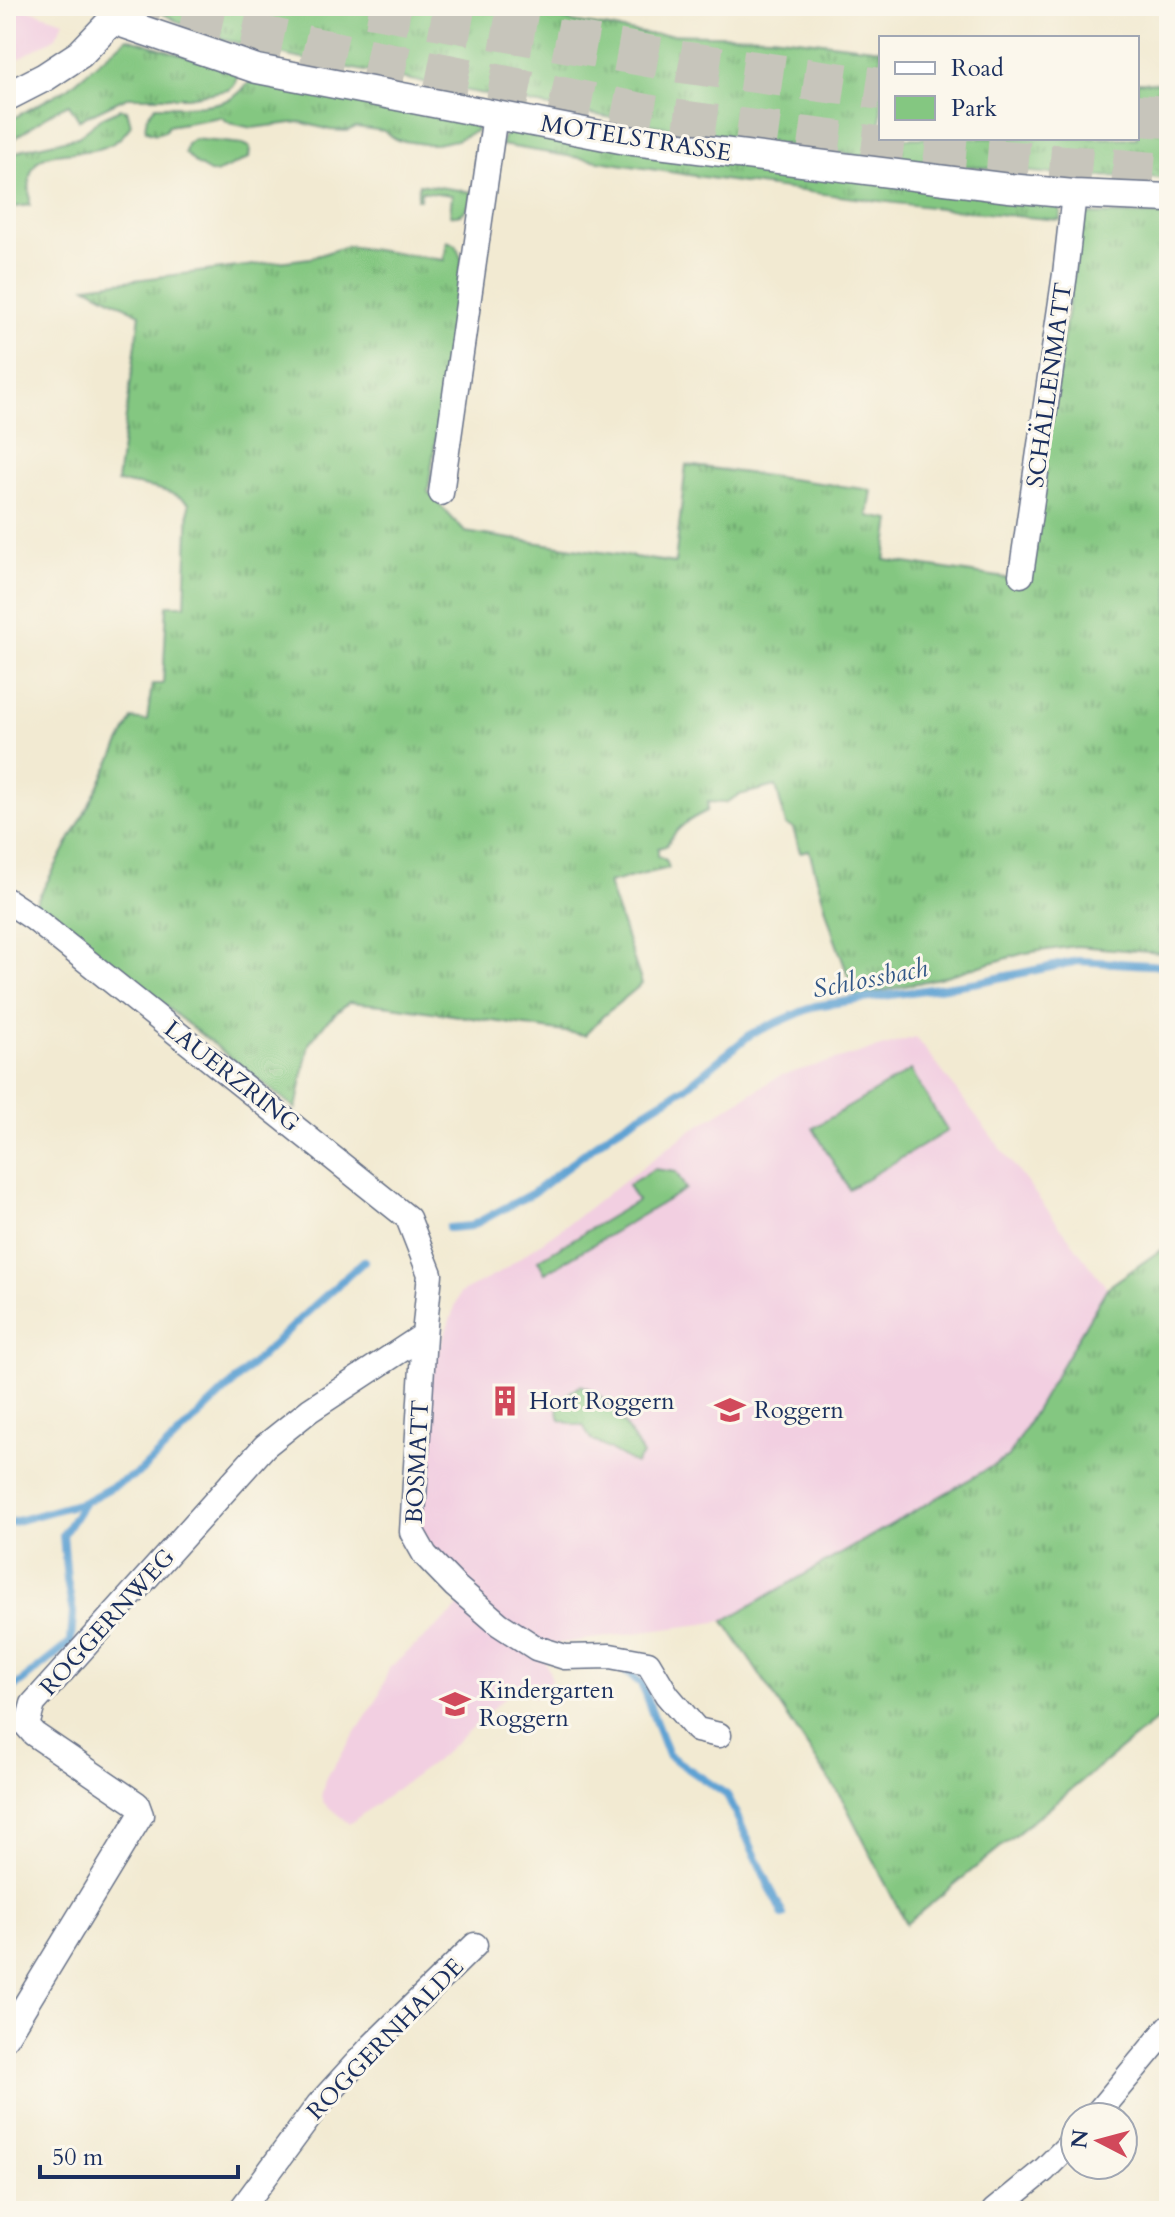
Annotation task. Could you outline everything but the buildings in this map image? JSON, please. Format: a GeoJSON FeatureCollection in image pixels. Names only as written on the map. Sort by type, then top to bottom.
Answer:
{"type":"FeatureCollection","features":[{"type":"Feature","properties":{"kind":"street"},"geometry":{"type":"LineString","coordinates":[[6,97],[80,54],[120,13]]}},
{"type":"Feature","properties":{"kind":"street","name":"MOTELSTRASSE"},"geometry":{"type":"LineString","coordinates":[[120,13],[257,69],[626,140],[994,186],[1074,194],[1169,198]]}},
{"type":"Feature","properties":{"kind":"street"},"geometry":{"type":"LineString","coordinates":[[441,493],[495,115]]}},
{"type":"Feature","properties":{"kind":"street","name":"SCHÄLLENMATT"},"geometry":{"type":"LineString","coordinates":[[1021,575],[1074,194]]}},
{"type":"Feature","properties":{"kind":"street","name":"LAUERZRING"},"geometry":{"type":"LineString","coordinates":[[6,900],[33,918],[408,1218],[430,1274],[424,1335]]}},
{"type":"Feature","properties":{"kind":"street","name":"BOSMATT"},"geometry":{"type":"LineString","coordinates":[[424,1335],[412,1532],[425,1555],[499,1624],[536,1648],[565,1657],[610,1656],[648,1663],[667,1695],[697,1730],[719,1735]]}},
{"type":"Feature","properties":{"kind":"street","name":"ROGGERNWEG"},"geometry":{"type":"LineString","coordinates":[[6,2037],[141,1815],[137,1804],[34,1734],[27,1726],[33,1704],[265,1446],[310,1410],[424,1335]]}},
{"type":"Feature","properties":{"kind":"street","name":"ROGGERNHALDE"},"geometry":{"type":"LineString","coordinates":[[240,2211],[319,2104],[382,2036],[475,1945]]}},
{"type":"Feature","properties":{"kind":"street"},"geometry":{"type":"LineString","coordinates":[[1107,2101],[1169,2027]]}},
{"type":"Feature","properties":{"kind":"street"},"geometry":{"type":"LineString","coordinates":[[994,2211],[1059,2155]]}},
{"type":"Feature","properties":{"kind":"shaded area"},"geometry":{"type":"Polygon","coordinates":[[[6,6],[17,6],[64,21],[56,37],[6,66],[6,6]]]}},
{"type":"Feature","properties":{"kind":"shaded area","name":"Roggern"},"geometry":{"type":"Polygon","coordinates":[[[916,1037],[1107,1288],[1008,1457],[724,1621],[539,1646],[552,1679],[536,1698],[515,1688],[434,1762],[349,1824],[324,1803],[321,1797],[325,1780],[378,1698],[389,1668],[451,1615],[469,1593],[437,1558],[420,1526],[430,1380],[460,1293],[499,1273],[691,1130],[779,1076],[916,1037]]]}},
{"type":"Feature","properties":{"kind":"green space"},"geometry":{"type":"Polygon","coordinates":[[[157,6],[517,6],[573,22],[648,34],[771,36],[879,49],[879,140],[1139,140],[1139,82],[1169,83],[1169,180],[1073,176],[870,157],[678,129],[292,57],[222,39],[188,27],[158,11],[157,6]]]}},
{"type":"Feature","properties":{"kind":"green space"},"geometry":{"type":"Polygon","coordinates":[[[127,38],[239,72],[234,85],[228,90],[188,97],[127,97],[79,120],[69,104],[6,144],[6,122],[68,88],[127,38]]]}},
{"type":"Feature","properties":{"kind":"green space"},"geometry":{"type":"Polygon","coordinates":[[[251,81],[475,124],[476,131],[456,140],[424,144],[397,140],[384,131],[356,127],[347,131],[330,130],[300,122],[252,128],[230,123],[221,117],[168,126],[165,131],[156,134],[146,131],[147,117],[156,106],[194,106],[224,101],[235,96],[251,81]]]}},
{"type":"Feature","properties":{"kind":"green space"},"geometry":{"type":"Polygon","coordinates":[[[120,109],[127,110],[131,125],[119,139],[105,147],[61,153],[38,162],[30,177],[30,205],[6,208],[6,157],[24,149],[78,137],[101,118],[120,109]]]}},
{"type":"Feature","properties":{"kind":"green space"},"geometry":{"type":"Polygon","coordinates":[[[513,130],[1056,204],[1061,213],[1060,220],[780,188],[501,145],[504,136],[513,130]]]}},
{"type":"Feature","properties":{"kind":"green space"},"geometry":{"type":"Polygon","coordinates":[[[194,139],[243,144],[250,147],[249,158],[216,173],[210,172],[185,153],[187,144],[194,139]]]}},
{"type":"Feature","properties":{"kind":"green space"},"geometry":{"type":"Polygon","coordinates":[[[419,184],[473,192],[469,206],[460,214],[450,215],[452,195],[421,191],[420,199],[417,199],[419,184]]]}},
{"type":"Feature","properties":{"kind":"green space"},"geometry":{"type":"Polygon","coordinates":[[[1169,215],[1169,862],[1160,922],[1160,953],[1076,946],[1025,953],[939,978],[856,997],[834,937],[809,850],[800,852],[793,828],[786,825],[776,786],[739,795],[725,803],[708,802],[707,811],[684,825],[666,846],[658,848],[658,856],[666,860],[669,868],[608,883],[642,984],[585,1035],[349,1002],[327,1021],[309,1044],[296,1109],[35,904],[132,719],[147,721],[152,684],[163,684],[167,605],[185,605],[189,503],[164,491],[117,482],[140,314],[86,286],[310,258],[347,246],[444,260],[447,241],[456,245],[462,260],[428,492],[465,532],[675,563],[686,465],[872,490],[868,516],[891,520],[885,560],[1026,581],[1082,216],[1169,215]]]}},
{"type":"Feature","properties":{"kind":"green space"},"geometry":{"type":"Polygon","coordinates":[[[911,1070],[947,1131],[849,1189],[813,1128],[911,1070]]]}},
{"type":"Feature","properties":{"kind":"green space"},"geometry":{"type":"Polygon","coordinates":[[[654,1169],[676,1172],[686,1189],[545,1273],[538,1260],[637,1201],[628,1185],[654,1169]]]}},
{"type":"Feature","properties":{"kind":"green space"},"geometry":{"type":"Polygon","coordinates":[[[1169,1244],[1169,1710],[906,1924],[844,1802],[724,1621],[1008,1457],[1107,1288],[1169,1244]]]}},
{"type":"Feature","properties":{"kind":"green space"},"geometry":{"type":"Polygon","coordinates":[[[581,1385],[610,1405],[624,1424],[643,1455],[635,1464],[591,1439],[583,1425],[560,1420],[560,1403],[581,1385]]]}},
{"type":"Feature","properties":{"kind":"waterway","name":"Schlossbach"},"geometry":{"type":"LineString","coordinates":[[449,1228],[471,1226],[533,1193],[612,1132],[686,1087],[751,1034],[815,1006],[979,982],[1078,961],[1169,966]]}},
{"type":"Feature","properties":{"kind":"waterway"},"geometry":{"type":"LineString","coordinates":[[6,1694],[71,1642],[73,1613],[63,1535],[84,1502],[140,1472],[364,1261]]}},
{"type":"Feature","properties":{"kind":"waterway"},"geometry":{"type":"LineString","coordinates":[[6,1524],[84,1502]]}},
{"type":"Feature","properties":{"kind":"waterway"},"geometry":{"type":"LineString","coordinates":[[617,1665],[641,1683],[668,1755],[727,1795],[783,1915]]}},
{"type":"Feature","properties":{"kind":"tunnel"},"geometry":{"type":"LineString","coordinates":[[119,6],[672,120],[954,157],[1169,174]]}},
{"type":"Feature","properties":{"kind":"tunnel"},"geometry":{"type":"LineString","coordinates":[[369,6],[681,62],[879,89]]}},
{"type":"Feature","properties":{"kind":"tunnel"},"geometry":{"type":"LineString","coordinates":[[1139,115],[1169,117]]}},
{"type":"Feature","properties":{"kind":"place","name":"Hort Roggern"},"geometry":{"type":"Point","coordinates":[505,1401]}},
{"type":"Feature","properties":{"kind":"place","name":"Roggern"},"geometry":{"type":"Point","coordinates":[730,1410]}},
{"type":"Feature","properties":{"kind":"place","name":"Kindergarten Roggern"},"geometry":{"type":"Point","coordinates":[455,1704]}}]}
